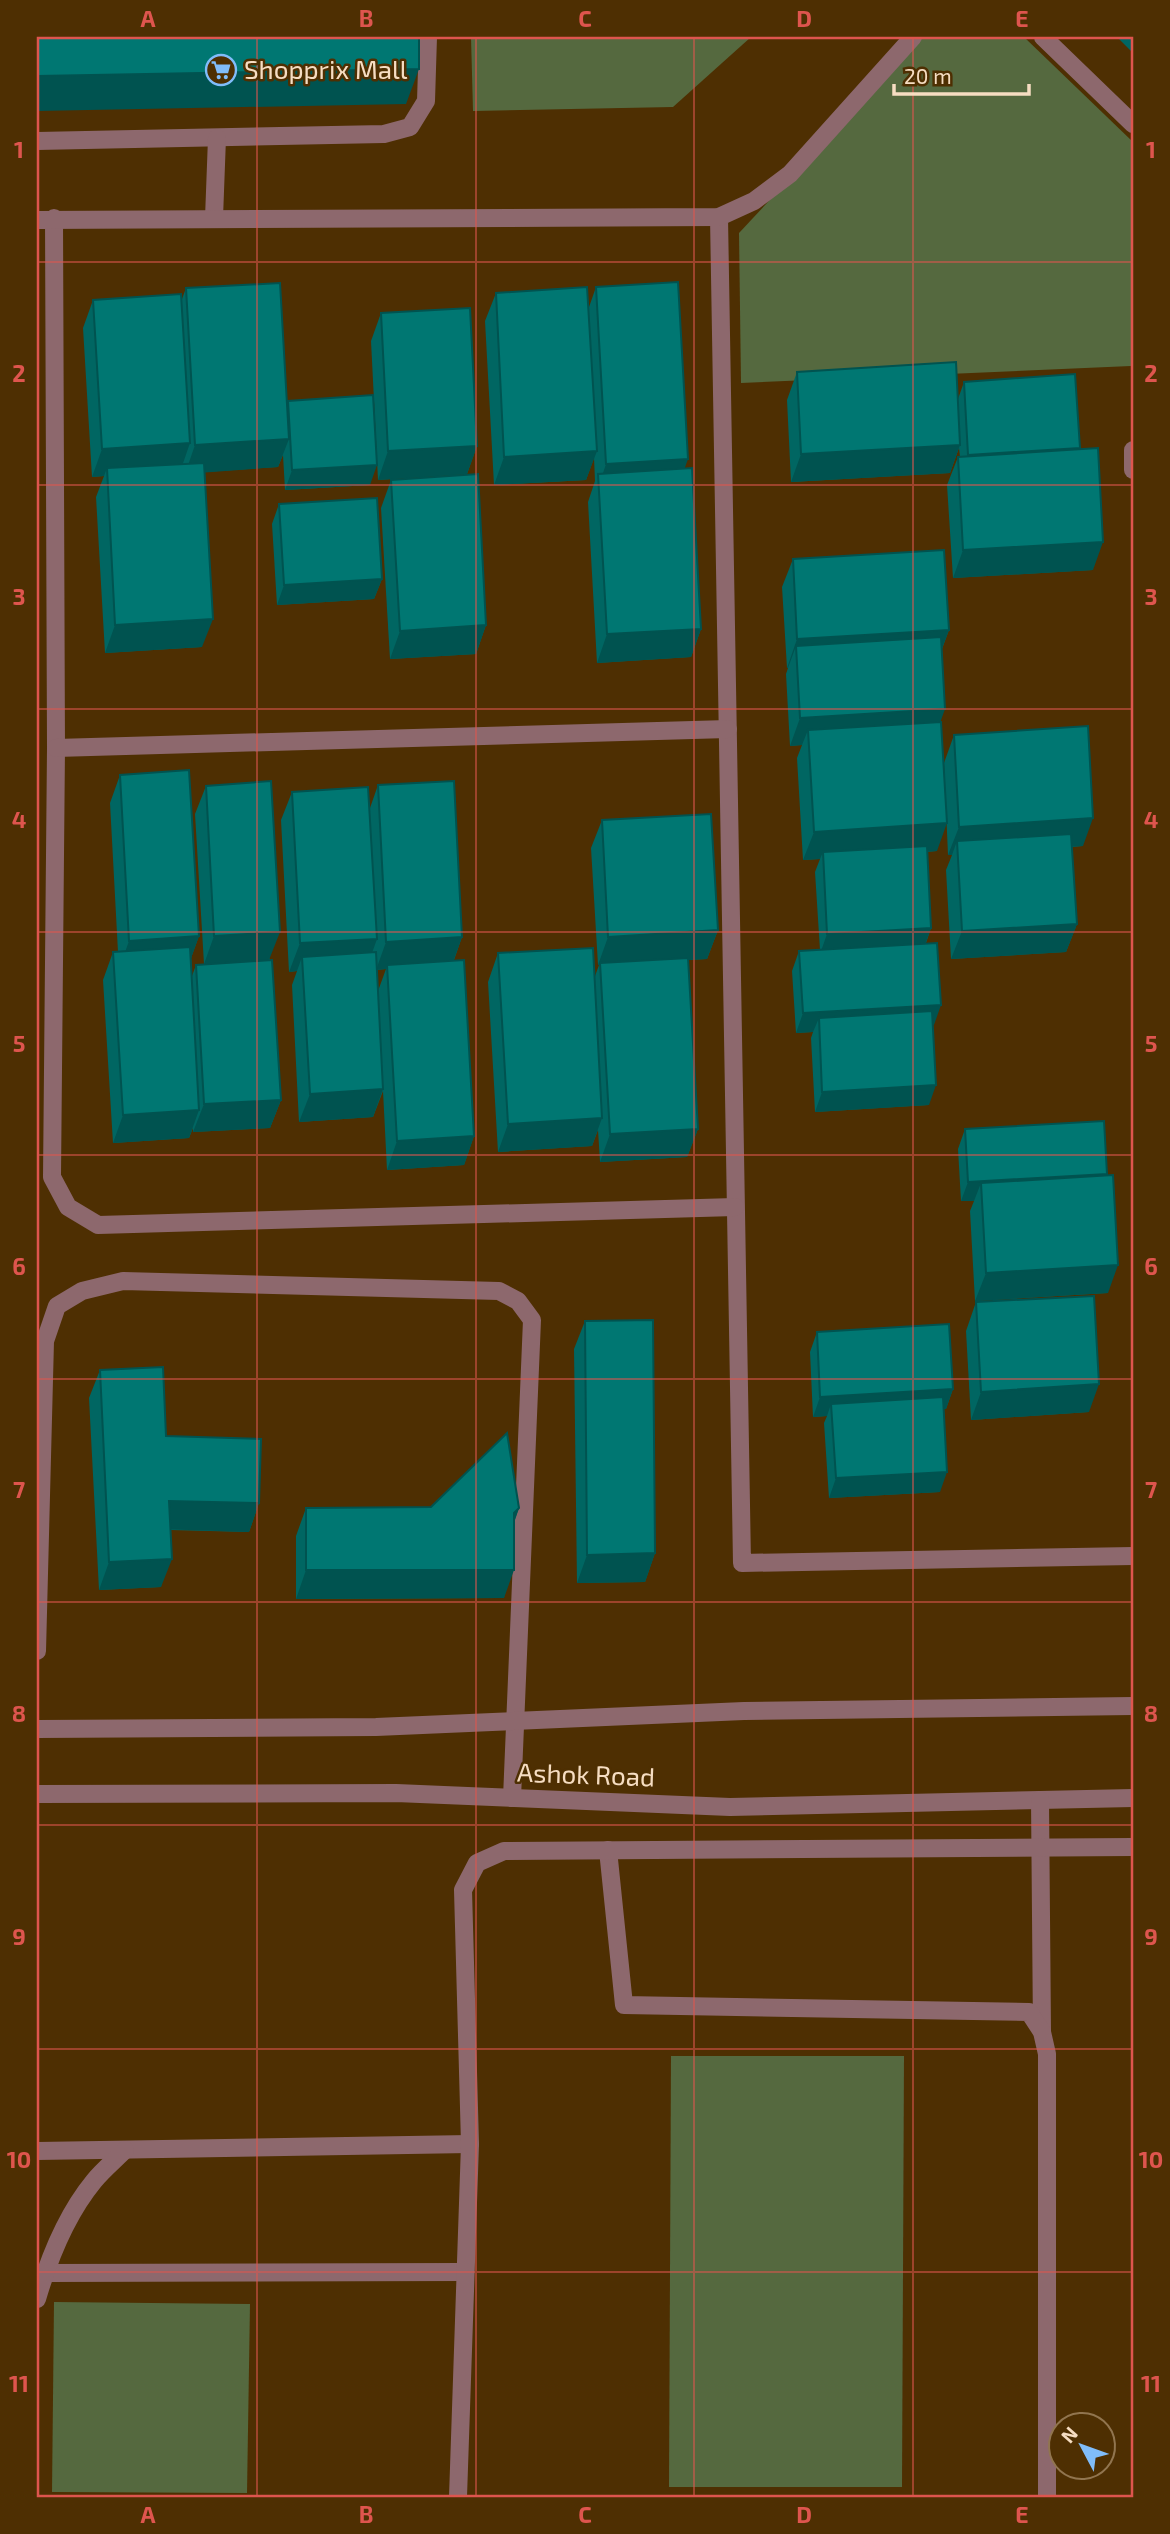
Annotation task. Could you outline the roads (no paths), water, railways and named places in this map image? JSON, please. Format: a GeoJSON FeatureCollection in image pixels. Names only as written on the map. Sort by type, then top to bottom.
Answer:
{"type":"FeatureCollection","features":[{"type":"Feature","properties":{"kind":"street"},"geometry":{"type":"LineString","coordinates":[[37,141],[384,134],[410,127],[426,101],[428,37]]}},
{"type":"Feature","properties":{"kind":"street"},"geometry":{"type":"LineString","coordinates":[[735,1207],[98,1225],[68,1207],[52,1177],[56,748],[46,219],[719,217],[754,201],[790,174],[913,37]]}},
{"type":"Feature","properties":{"kind":"street"},"geometry":{"type":"LineString","coordinates":[[1043,37],[1133,124]]}},
{"type":"Feature","properties":{"kind":"street"},"geometry":{"type":"LineString","coordinates":[[214,218],[217,138]]}},
{"type":"Feature","properties":{"kind":"street"},"geometry":{"type":"LineString","coordinates":[[719,217],[742,1563],[1133,1556]]}},
{"type":"Feature","properties":{"kind":"street"},"geometry":{"type":"LineString","coordinates":[[1133,450],[1133,470]]}},
{"type":"Feature","properties":{"kind":"street"},"geometry":{"type":"LineString","coordinates":[[56,748],[728,729]]}},
{"type":"Feature","properties":{"kind":"street"},"geometry":{"type":"LineString","coordinates":[[37,1651],[45,1340],[57,1306],[82,1291],[123,1282],[499,1291],[518,1301],[531,1320],[512,1798]]}},
{"type":"Feature","properties":{"kind":"street","name":"Ashok Road"},"geometry":{"type":"LineString","coordinates":[[37,1729],[376,1727],[744,1711],[1133,1706]]}},
{"type":"Feature","properties":{"kind":"street","name":"Ashok Road"},"geometry":{"type":"LineString","coordinates":[[37,1794],[396,1793],[730,1807],[1133,1798]]}},
{"type":"Feature","properties":{"kind":"street"},"geometry":{"type":"LineString","coordinates":[[1040,1800],[1042,2032],[1047,2054],[1047,2497]]}},
{"type":"Feature","properties":{"kind":"street"},"geometry":{"type":"LineString","coordinates":[[458,2497],[470,2144],[463,1890],[477,1863],[504,1851],[1133,1847]]}},
{"type":"Feature","properties":{"kind":"street"},"geometry":{"type":"LineString","coordinates":[[608,1850],[624,2005],[1029,2012],[1042,2032]]}},
{"type":"Feature","properties":{"kind":"street"},"geometry":{"type":"LineString","coordinates":[[37,2151],[470,2144]]}},
{"type":"Feature","properties":{"kind":"street"},"geometry":{"type":"LineString","coordinates":[[37,2299],[67,2221],[94,2181],[125,2150]]}},
{"type":"Feature","properties":{"kind":"street"},"geometry":{"type":"LineString","coordinates":[[45,2273],[465,2272]]}},
{"type":"Feature","properties":{"kind":"place","name":"Shopprix Mall"},"geometry":{"type":"Point","coordinates":[221,70]}}]}
